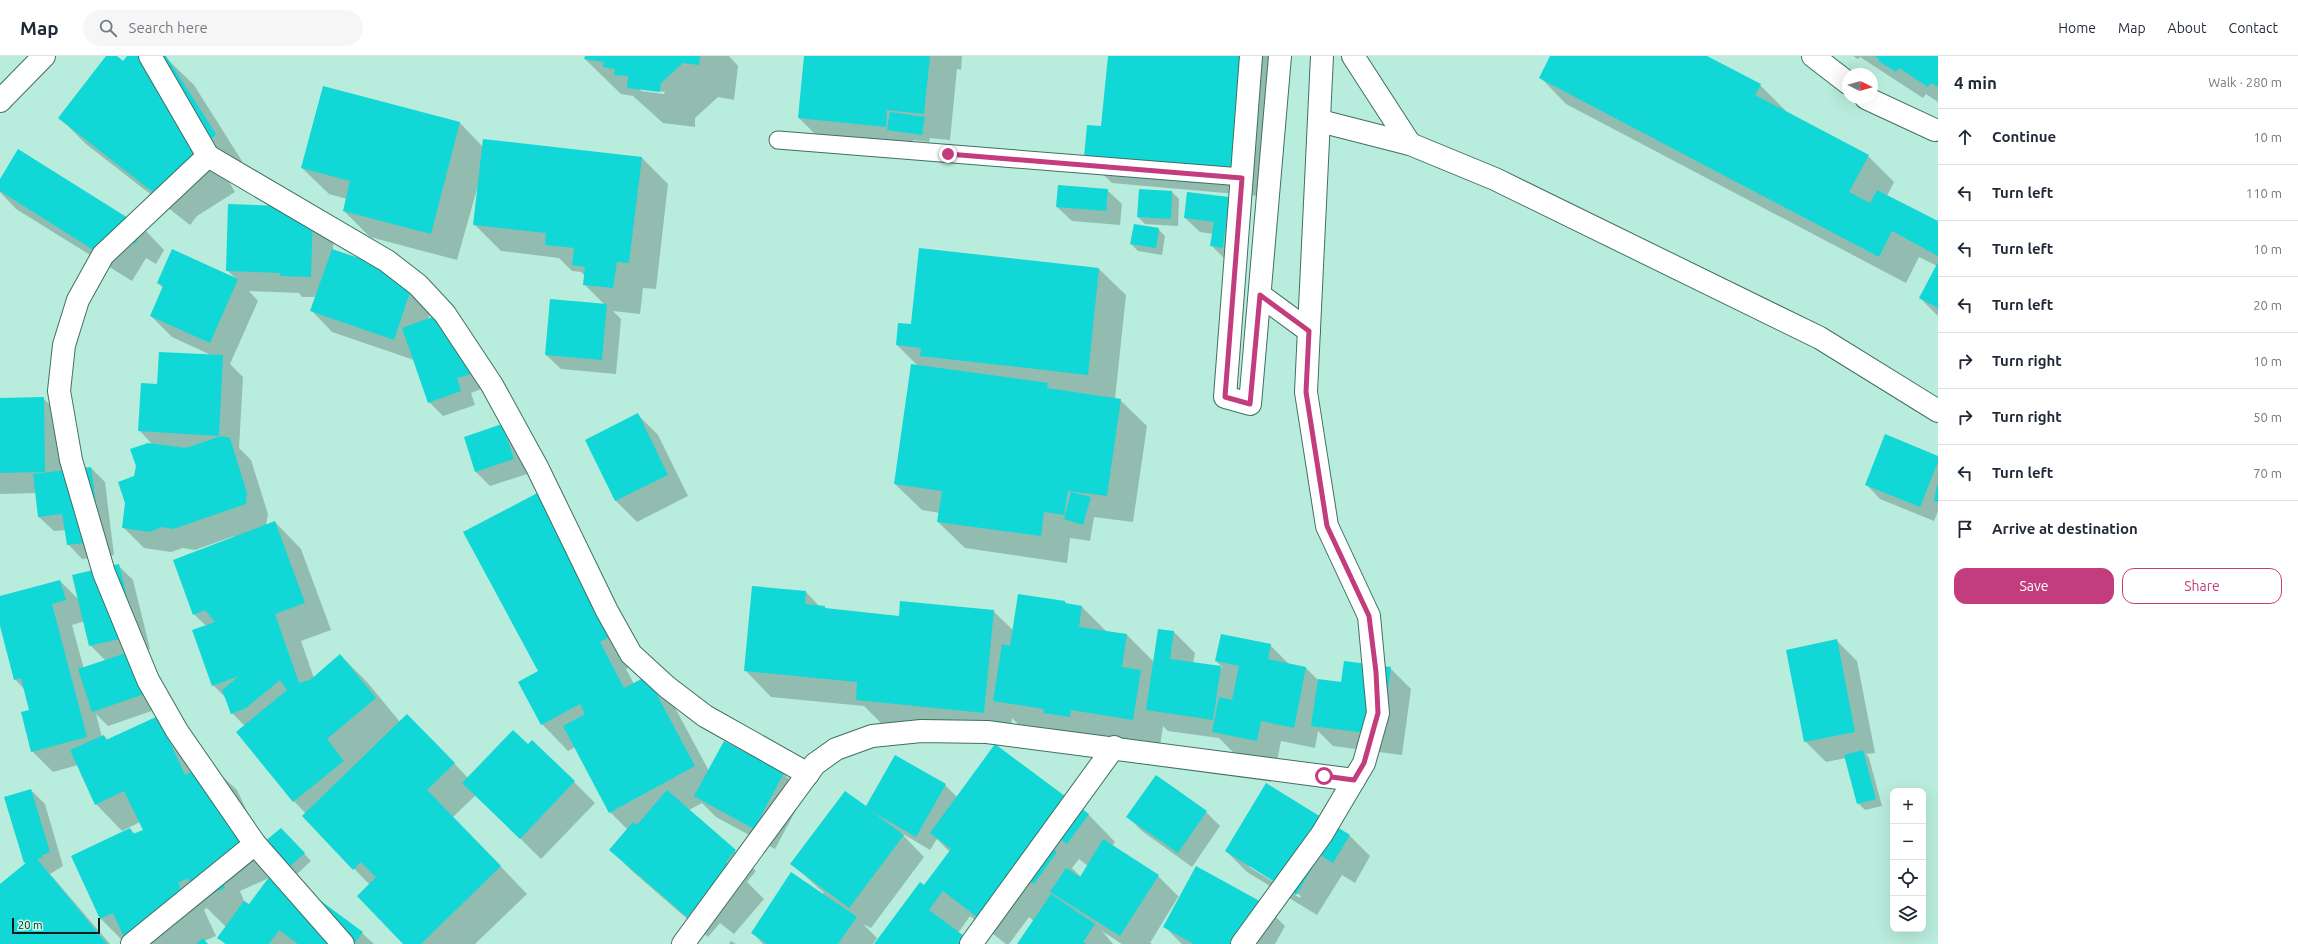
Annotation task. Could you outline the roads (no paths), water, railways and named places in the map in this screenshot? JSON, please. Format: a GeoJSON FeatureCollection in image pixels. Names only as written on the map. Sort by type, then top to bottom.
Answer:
{"type":"FeatureCollection","features":[{"type":"Feature","properties":{"kind":"street"},"geometry":{"type":"LineString","coordinates":[[0,101],[44,56]]}},
{"type":"Feature","properties":{"kind":"street"},"geometry":{"type":"LineString","coordinates":[[150,56],[208,156],[387,261],[418,285],[445,314],[492,385],[537,467],[607,611],[631,654],[666,687],[705,716],[808,774]]}},
{"type":"Feature","properties":{"kind":"street"},"geometry":{"type":"LineString","coordinates":[[1251,56],[1225,397],[1250,404],[1280,56]]}},
{"type":"Feature","properties":{"kind":"street"},"geometry":{"type":"LineString","coordinates":[[1242,944],[1322,834],[1354,780],[1364,763],[1378,713],[1376,672],[1369,616],[1327,526],[1306,392],[1322,56]]}},
{"type":"Feature","properties":{"kind":"street"},"geometry":{"type":"LineString","coordinates":[[1354,56],[1410,144]]}},
{"type":"Feature","properties":{"kind":"street"},"geometry":{"type":"LineString","coordinates":[[1813,56],[1842,78]]}},
{"type":"Feature","properties":{"kind":"street"},"geometry":{"type":"LineString","coordinates":[[1878,104],[1935,130]]}},
{"type":"Feature","properties":{"kind":"street"},"geometry":{"type":"LineString","coordinates":[[1320,121],[1410,144],[1495,179],[1820,338],[1938,411]]}},
{"type":"Feature","properties":{"kind":"street"},"geometry":{"type":"LineString","coordinates":[[208,156],[103,256],[78,300],[64,345],[59,391],[71,460],[104,573],[148,680],[177,731],[255,844],[343,944]]}},
{"type":"Feature","properties":{"kind":"street"},"geometry":{"type":"LineString","coordinates":[[1260,295],[1309,331]]}},
{"type":"Feature","properties":{"kind":"street"},"geometry":{"type":"LineString","coordinates":[[683,944],[815,764],[836,749],[872,736],[921,731],[987,732],[1114,747],[1354,780]]}},
{"type":"Feature","properties":{"kind":"street"},"geometry":{"type":"LineString","coordinates":[[972,944],[1114,747]]}},
{"type":"Feature","properties":{"kind":"street"},"geometry":{"type":"LineString","coordinates":[[132,944],[255,844]]}},
{"type":"Feature","properties":{"kind":"lane"},"geometry":{"type":"LineString","coordinates":[[778,140],[1242,178]]}}]}
